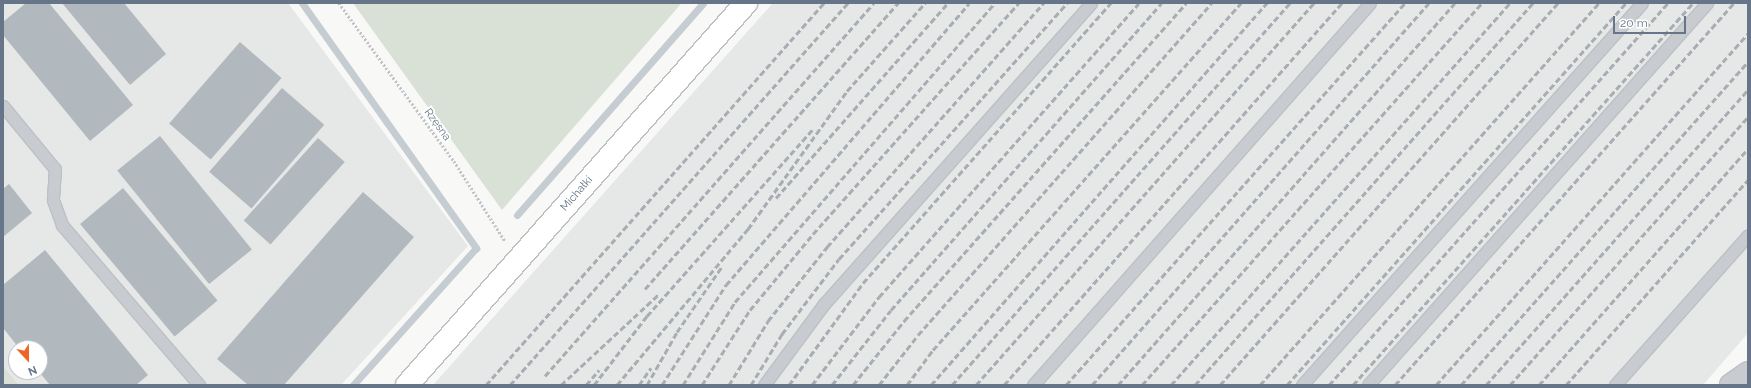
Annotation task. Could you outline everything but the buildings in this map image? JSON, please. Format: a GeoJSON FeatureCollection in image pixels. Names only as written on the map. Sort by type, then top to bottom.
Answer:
{"type":"FeatureCollection","features":[{"type":"Feature","properties":{"kind":"street","name":"Michałki"},"geometry":{"type":"LineString","coordinates":[[407,385],[746,3]]}},
{"type":"Feature","properties":{"kind":"street"},"geometry":{"type":"LineString","coordinates":[[1731,385],[1748,373]]}},
{"type":"Feature","properties":{"kind":"lane"},"geometry":{"type":"LineString","coordinates":[[764,385],[824,304],[1091,3]]}},
{"type":"Feature","properties":{"kind":"lane"},"geometry":{"type":"LineString","coordinates":[[1032,385],[1370,3]]}},
{"type":"Feature","properties":{"kind":"lane"},"geometry":{"type":"LineString","coordinates":[[1302,385],[1642,3]]}},
{"type":"Feature","properties":{"kind":"lane"},"geometry":{"type":"LineString","coordinates":[[1368,385],[1707,3]]}},
{"type":"Feature","properties":{"kind":"lane"},"geometry":{"type":"LineString","coordinates":[[3,106],[55,169],[53,200],[62,225],[199,385]]}},
{"type":"Feature","properties":{"kind":"lane"},"geometry":{"type":"LineString","coordinates":[[1615,385],[1748,234]]}},
{"type":"Feature","properties":{"kind":"path","name":"Rzęsna"},"geometry":{"type":"LineString","coordinates":[[338,3],[454,161],[501,237],[521,257]]}},
{"type":"Feature","properties":{"kind":"shaded area"},"geometry":{"type":"Polygon","coordinates":[[[3,3],[288,3],[468,246],[341,385],[19,385],[15,380],[48,380],[48,340],[8,340],[8,372],[3,366],[3,3]]]}},
{"type":"Feature","properties":{"kind":"shaded area"},"geometry":{"type":"Polygon","coordinates":[[[353,3],[679,3],[680,5],[502,210],[353,3]]]}},
{"type":"Feature","properties":{"kind":"shaded area"},"geometry":{"type":"Polygon","coordinates":[[[773,3],[1748,3],[1748,333],[1703,385],[433,385],[773,3]]]}},
{"type":"Feature","properties":{"kind":"shaded area"},"geometry":{"type":"Polygon","coordinates":[[[3,366],[8,372],[8,380],[15,380],[19,385],[3,385],[3,366]]]}},
{"type":"Feature","properties":{"kind":"waterway"},"geometry":{"type":"LineString","coordinates":[[302,3],[476,248],[353,385]]}},
{"type":"Feature","properties":{"kind":"waterway"},"geometry":{"type":"LineString","coordinates":[[517,215],[703,3]]}},
{"type":"Feature","properties":{"kind":"railway"},"geometry":{"type":"LineString","coordinates":[[486,385],[824,3]]}},
{"type":"Feature","properties":{"kind":"railway"},"geometry":{"type":"LineString","coordinates":[[510,385],[848,3]]}},
{"type":"Feature","properties":{"kind":"railway"},"geometry":{"type":"LineString","coordinates":[[545,376],[874,3]]}},
{"type":"Feature","properties":{"kind":"railway"},"geometry":{"type":"LineString","coordinates":[[645,289],[898,3]]}},
{"type":"Feature","properties":{"kind":"railway"},"geometry":{"type":"LineString","coordinates":[[617,385],[748,229],[847,91],[925,3]]}},
{"type":"Feature","properties":{"kind":"railway"},"geometry":{"type":"LineString","coordinates":[[776,198],[948,3]]}},
{"type":"Feature","properties":{"kind":"railway"},"geometry":{"type":"LineString","coordinates":[[662,385],[726,285],[969,3]]}},
{"type":"Feature","properties":{"kind":"railway"},"geometry":{"type":"LineString","coordinates":[[683,385],[735,302],[995,3]]}},
{"type":"Feature","properties":{"kind":"railway"},"geometry":{"type":"LineString","coordinates":[[702,385],[750,310],[813,234],[1019,3]]}},
{"type":"Feature","properties":{"kind":"railway"},"geometry":{"type":"LineString","coordinates":[[729,385],[768,321],[827,247],[1044,3]]}},
{"type":"Feature","properties":{"kind":"railway"},"geometry":{"type":"LineString","coordinates":[[751,385],[782,334],[839,259],[1067,3]]}},
{"type":"Feature","properties":{"kind":"railway"},"geometry":{"type":"LineString","coordinates":[[789,385],[863,283],[1111,3]]}},
{"type":"Feature","properties":{"kind":"railway"},"geometry":{"type":"LineString","coordinates":[[812,385],[879,297],[1139,3]]}},
{"type":"Feature","properties":{"kind":"railway"},"geometry":{"type":"LineString","coordinates":[[832,385],[891,310],[1162,3]]}},
{"type":"Feature","properties":{"kind":"railway"},"geometry":{"type":"LineString","coordinates":[[853,385],[904,321],[1186,3]]}},
{"type":"Feature","properties":{"kind":"railway"},"geometry":{"type":"LineString","coordinates":[[879,385],[918,335],[1212,3]]}},
{"type":"Feature","properties":{"kind":"railway"},"geometry":{"type":"LineString","coordinates":[[907,385],[933,350],[1241,3]]}},
{"type":"Feature","properties":{"kind":"railway"},"geometry":{"type":"LineString","coordinates":[[931,385],[1267,3]]}},
{"type":"Feature","properties":{"kind":"railway"},"geometry":{"type":"LineString","coordinates":[[952,385],[1290,3]]}},
{"type":"Feature","properties":{"kind":"railway"},"geometry":{"type":"LineString","coordinates":[[976,385],[1314,3]]}},
{"type":"Feature","properties":{"kind":"railway"},"geometry":{"type":"LineString","coordinates":[[1004,385],[1342,3]]}},
{"type":"Feature","properties":{"kind":"railway"},"geometry":{"type":"LineString","coordinates":[[1066,385],[1405,3]]}},
{"type":"Feature","properties":{"kind":"railway"},"geometry":{"type":"LineString","coordinates":[[1092,385],[1429,3]]}},
{"type":"Feature","properties":{"kind":"railway"},"geometry":{"type":"LineString","coordinates":[[1118,385],[1455,3]]}},
{"type":"Feature","properties":{"kind":"railway"},"geometry":{"type":"LineString","coordinates":[[1142,385],[1482,3]]}},
{"type":"Feature","properties":{"kind":"railway"},"geometry":{"type":"LineString","coordinates":[[1171,385],[1510,3]]}},
{"type":"Feature","properties":{"kind":"railway"},"geometry":{"type":"LineString","coordinates":[[1195,385],[1533,3]]}},
{"type":"Feature","properties":{"kind":"railway"},"geometry":{"type":"LineString","coordinates":[[1220,385],[1558,3]]}},
{"type":"Feature","properties":{"kind":"railway"},"geometry":{"type":"LineString","coordinates":[[1260,385],[1599,3]]}},
{"type":"Feature","properties":{"kind":"railway"},"geometry":{"type":"LineString","coordinates":[[1287,385],[1626,3]]}},
{"type":"Feature","properties":{"kind":"railway"},"geometry":{"type":"LineString","coordinates":[[1329,385],[1668,3]]}},
{"type":"Feature","properties":{"kind":"railway"},"geometry":{"type":"LineString","coordinates":[[1353,385],[1693,3]]}},
{"type":"Feature","properties":{"kind":"railway"},"geometry":{"type":"LineString","coordinates":[[1395,385],[1734,3]]}},
{"type":"Feature","properties":{"kind":"railway"},"geometry":{"type":"LineString","coordinates":[[1436,385],[1748,33]]}},
{"type":"Feature","properties":{"kind":"railway"},"geometry":{"type":"LineString","coordinates":[[1461,385],[1748,62]]}},
{"type":"Feature","properties":{"kind":"railway"},"geometry":{"type":"LineString","coordinates":[[1486,385],[1748,90]]}},
{"type":"Feature","properties":{"kind":"railway"},"geometry":{"type":"LineString","coordinates":[[1510,385],[1748,117]]}},
{"type":"Feature","properties":{"kind":"railway"},"geometry":{"type":"LineString","coordinates":[[594,385],[647,316],[812,130]]}},
{"type":"Feature","properties":{"kind":"railway"},"geometry":{"type":"LineString","coordinates":[[1539,385],[1748,149]]}},
{"type":"Feature","properties":{"kind":"railway"},"geometry":{"type":"LineString","coordinates":[[1566,385],[1748,180]]}},
{"type":"Feature","properties":{"kind":"railway"},"geometry":{"type":"LineString","coordinates":[[647,385],[677,332],[723,265]]}},
{"type":"Feature","properties":{"kind":"railway"},"geometry":{"type":"LineString","coordinates":[[561,385],[659,294]]}},
{"type":"Feature","properties":{"kind":"railway"},"geometry":{"type":"LineString","coordinates":[[639,385],[651,368]]}},
{"type":"Feature","properties":{"kind":"railway"},"geometry":{"type":"LineString","coordinates":[[586,385],[599,370]]}}]}
